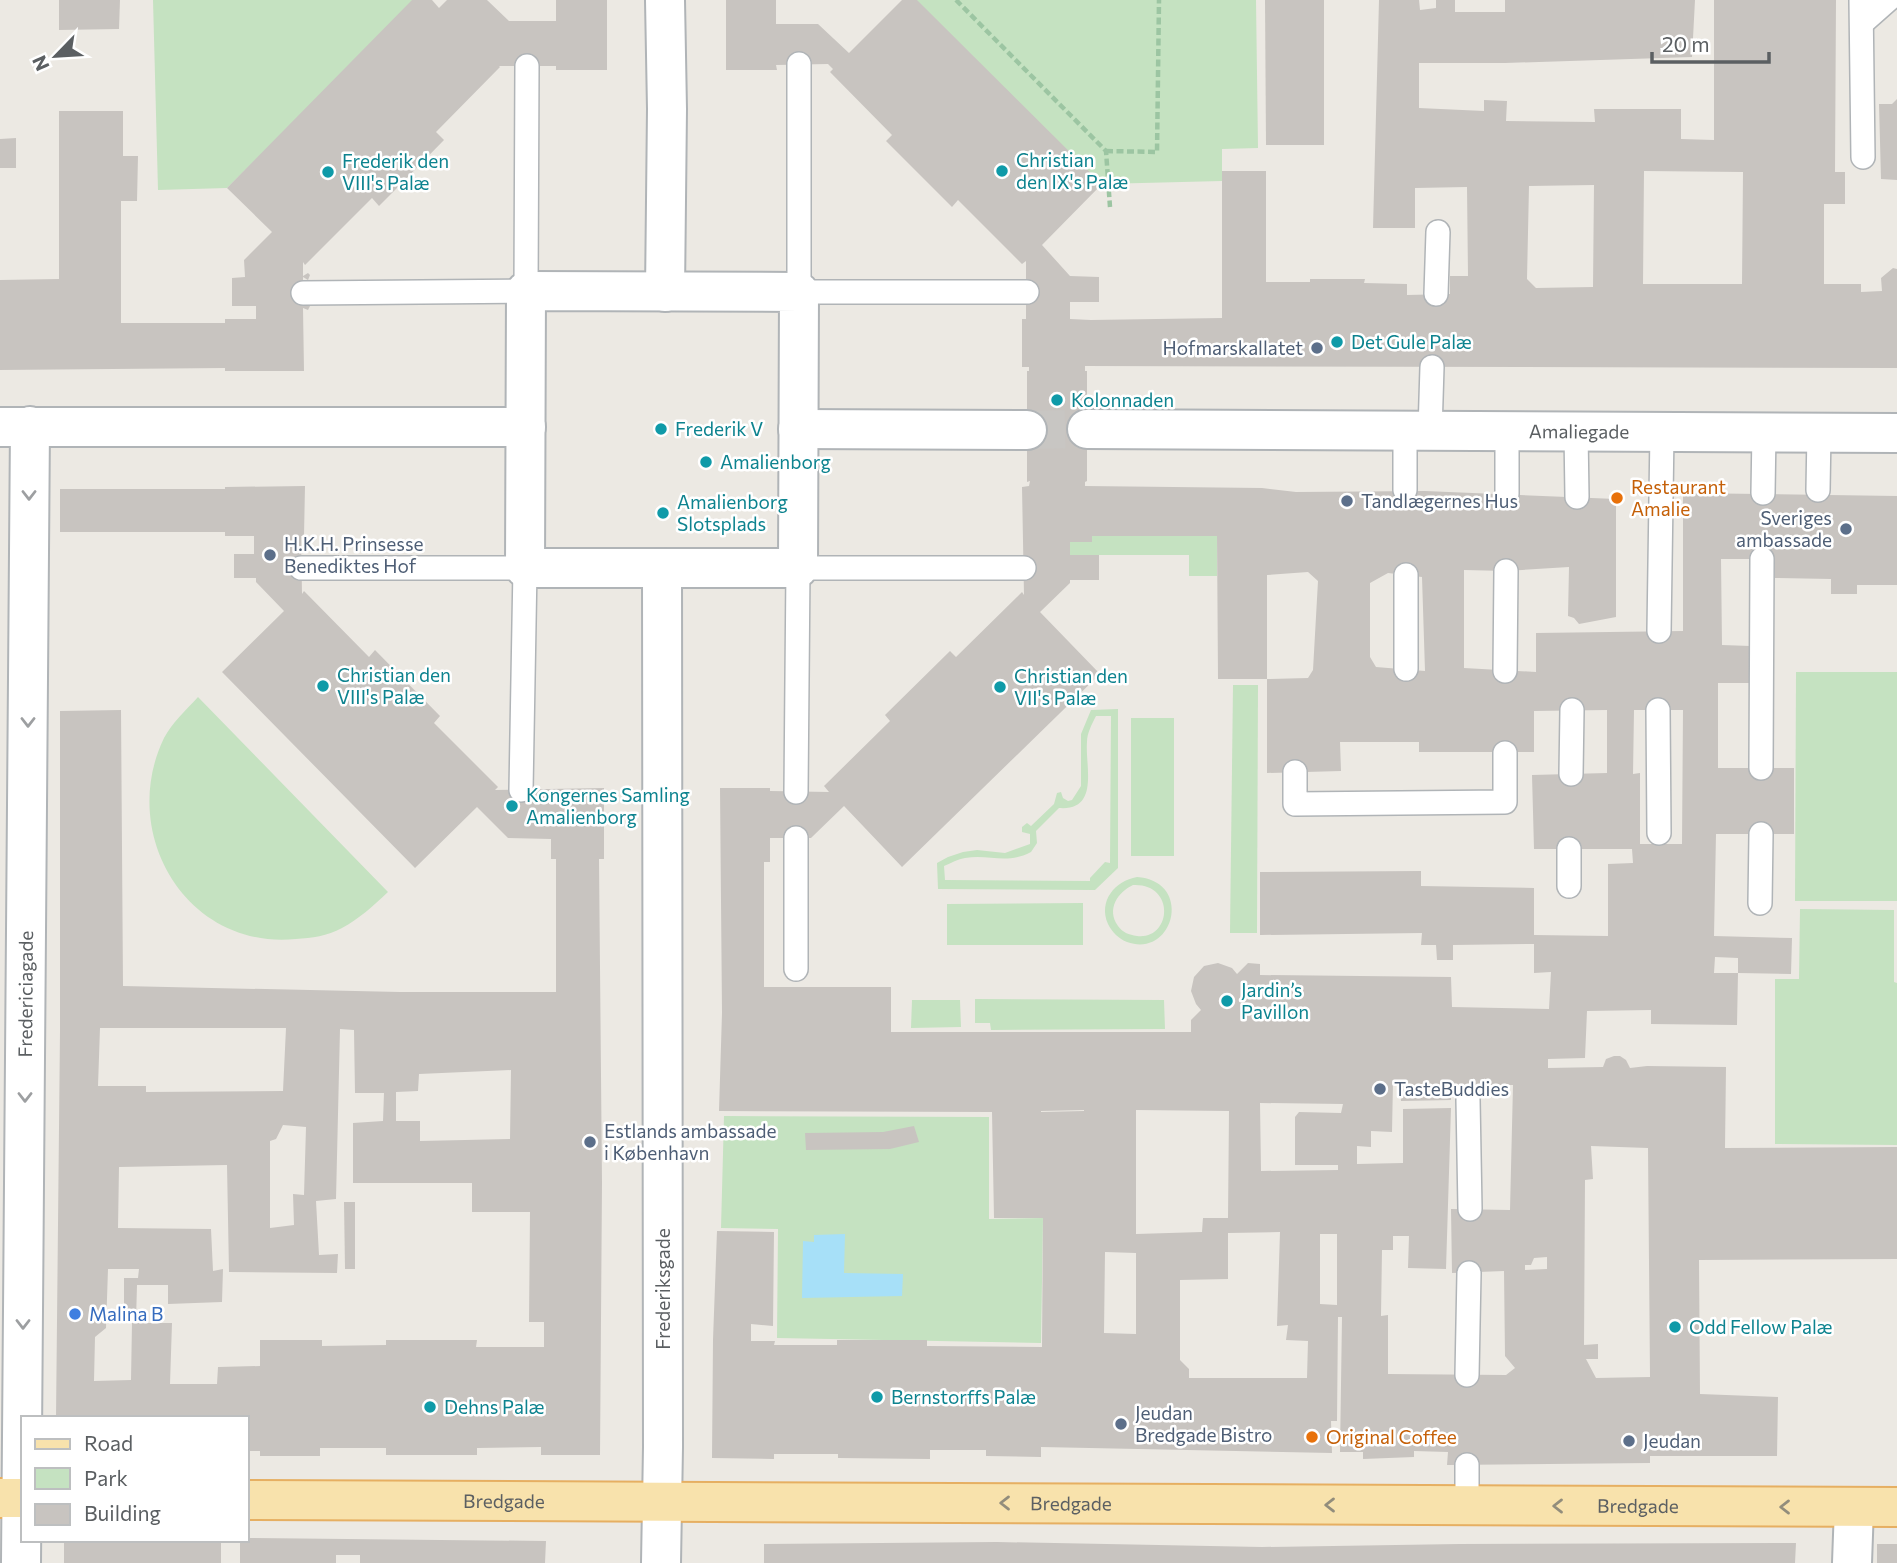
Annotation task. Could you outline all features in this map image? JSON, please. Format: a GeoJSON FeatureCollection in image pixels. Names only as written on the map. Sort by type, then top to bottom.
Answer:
{"type":"FeatureCollection","features":[{"type":"Feature","properties":{"kind":"main road","name":"Bredgade"},"geometry":{"type":"LineString","coordinates":[[248,1500],[1897,1507]]}},
{"type":"Feature","properties":{"kind":"street"},"geometry":{"type":"LineString","coordinates":[[665,0],[665,292]]}},
{"type":"Feature","properties":{"kind":"street"},"geometry":{"type":"LineString","coordinates":[[526,291],[665,292],[799,292],[798,568],[526,568],[526,291]]}},
{"type":"Feature","properties":{"kind":"street"},"geometry":{"type":"LineString","coordinates":[[15,427],[526,427]]}},
{"type":"Feature","properties":{"kind":"street","name":"Fredericiagade"},"geometry":{"type":"LineString","coordinates":[[15,427],[15,1498],[21,1563]]}},
{"type":"Feature","properties":{"kind":"street"},"geometry":{"type":"LineString","coordinates":[[798,429],[1027,430]]}},
{"type":"Feature","properties":{"kind":"street","name":"Amaliegade"},"geometry":{"type":"LineString","coordinates":[[1087,429],[1897,433]]}},
{"type":"Feature","properties":{"kind":"street","name":"Frederiksgade"},"geometry":{"type":"LineString","coordinates":[[661,1563],[663,568]]}},
{"type":"Feature","properties":{"kind":"street"},"geometry":{"type":"LineString","coordinates":[[1852,1563],[1853,1507]]}},
{"type":"Feature","properties":{"kind":"lane"},"geometry":{"type":"LineString","coordinates":[[1863,158],[1862,11],[1888,0]]}},
{"type":"Feature","properties":{"kind":"lane"},"geometry":{"type":"LineString","coordinates":[[799,64],[799,292],[1027,292]]}},
{"type":"Feature","properties":{"kind":"lane"},"geometry":{"type":"LineString","coordinates":[[303,293],[526,291],[527,66]]}},
{"type":"Feature","properties":{"kind":"lane"},"geometry":{"type":"LineString","coordinates":[[1436,294],[1438,232]]}},
{"type":"Feature","properties":{"kind":"lane"},"geometry":{"type":"LineString","coordinates":[[1405,490],[1432,367]]}},
{"type":"Feature","properties":{"kind":"lane"},"geometry":{"type":"LineString","coordinates":[[1507,431],[1507,494]]}},
{"type":"Feature","properties":{"kind":"lane"},"geometry":{"type":"LineString","coordinates":[[1576,432],[1577,497]]}},
{"type":"Feature","properties":{"kind":"lane"},"geometry":{"type":"LineString","coordinates":[[1659,631],[1662,432]]}},
{"type":"Feature","properties":{"kind":"lane"},"geometry":{"type":"LineString","coordinates":[[1763,494],[1764,432]]}},
{"type":"Feature","properties":{"kind":"lane"},"geometry":{"type":"LineString","coordinates":[[1818,490],[1819,432]]}},
{"type":"Feature","properties":{"kind":"lane"},"geometry":{"type":"LineString","coordinates":[[1761,768],[1762,559]]}},
{"type":"Feature","properties":{"kind":"lane"},"geometry":{"type":"LineString","coordinates":[[301,568],[526,568],[521,790]]}},
{"type":"Feature","properties":{"kind":"lane"},"geometry":{"type":"LineString","coordinates":[[796,792],[798,568],[1024,568]]}},
{"type":"Feature","properties":{"kind":"lane"},"geometry":{"type":"LineString","coordinates":[[1505,671],[1506,571]]}},
{"type":"Feature","properties":{"kind":"lane"},"geometry":{"type":"LineString","coordinates":[[1406,575],[1406,669]]}},
{"type":"Feature","properties":{"kind":"lane"},"geometry":{"type":"LineString","coordinates":[[1571,775],[1572,710]]}},
{"type":"Feature","properties":{"kind":"lane"},"geometry":{"type":"LineString","coordinates":[[1658,710],[1659,833]]}},
{"type":"Feature","properties":{"kind":"lane"},"geometry":{"type":"LineString","coordinates":[[1295,772],[1295,804],[1505,802],[1505,753]]}},
{"type":"Feature","properties":{"kind":"lane"},"geometry":{"type":"LineString","coordinates":[[1760,834],[1760,903]]}},
{"type":"Feature","properties":{"kind":"lane"},"geometry":{"type":"LineString","coordinates":[[796,838],[796,969]]}},
{"type":"Feature","properties":{"kind":"lane"},"geometry":{"type":"LineString","coordinates":[[1569,849],[1569,886]]}},
{"type":"Feature","properties":{"kind":"lane"},"geometry":{"type":"LineString","coordinates":[[1468,1100],[1470,1209]]}},
{"type":"Feature","properties":{"kind":"lane"},"geometry":{"type":"LineString","coordinates":[[1467,1375],[1469,1273]]}},
{"type":"Feature","properties":{"kind":"lane"},"geometry":{"type":"LineString","coordinates":[[1466,1465],[1467,1505]]}},
{"type":"Feature","properties":{"kind":"path"},"geometry":{"type":"LineString","coordinates":[[956,0],[1106,151],[1110,207]]}},
{"type":"Feature","properties":{"kind":"path"},"geometry":{"type":"LineString","coordinates":[[1106,151],[1157,152],[1159,0]]}},
{"type":"Feature","properties":{"kind":"green space"},"geometry":{"type":"Polygon","coordinates":[[[153,0],[416,0],[227,188],[158,190],[153,0]]]}},
{"type":"Feature","properties":{"kind":"green space"},"geometry":{"type":"Polygon","coordinates":[[[913,0],[1256,0],[1258,148],[1222,149],[1222,181],[1102,184],[913,0]]]}},
{"type":"Feature","properties":{"kind":"green space"},"geometry":{"type":"Polygon","coordinates":[[[1092,536],[1217,536],[1217,576],[1189,576],[1189,555],[1070,555],[1070,542],[1092,542],[1092,536]]]}},
{"type":"Feature","properties":{"kind":"green space"},"geometry":{"type":"Polygon","coordinates":[[[1796,672],[1897,672],[1897,901],[1795,901],[1796,672]]]}},
{"type":"Feature","properties":{"kind":"green space"},"geometry":{"type":"Polygon","coordinates":[[[1233,685],[1258,685],[1257,933],[1230,933],[1233,685]]]}},
{"type":"Feature","properties":{"kind":"green space"},"geometry":{"type":"Polygon","coordinates":[[[198,697],[388,892],[354,921],[336,931],[314,937],[257,937],[223,926],[194,905],[171,878],[157,846],[150,811],[152,774],[167,732],[198,697]]]}},
{"type":"Feature","properties":{"kind":"green space"},"geometry":{"type":"Polygon","coordinates":[[[1118,709],[1118,868],[1095,890],[938,889],[937,863],[963,852],[977,850],[1005,853],[1030,844],[1030,834],[1022,832],[1022,827],[1027,823],[1031,826],[1054,804],[1057,793],[1061,792],[1063,798],[1068,801],[1072,800],[1081,786],[1081,734],[1091,710],[1118,709]],[[1096,716],[1089,732],[1088,785],[1085,795],[1072,807],[1059,808],[1036,831],[1037,843],[1031,852],[1006,859],[960,859],[944,866],[945,880],[1090,881],[1105,862],[1110,863],[1111,716],[1096,716]]]}},
{"type":"Feature","properties":{"kind":"green space"},"geometry":{"type":"Polygon","coordinates":[[[1131,718],[1174,718],[1174,856],[1131,856],[1131,718]]]}},
{"type":"Feature","properties":{"kind":"green space"},"geometry":{"type":"Polygon","coordinates":[[[1137,877],[1155,882],[1166,891],[1171,904],[1171,917],[1166,930],[1156,940],[1143,944],[1127,942],[1108,924],[1105,908],[1110,893],[1129,879],[1137,877]],[[1133,885],[1115,902],[1115,920],[1124,932],[1137,936],[1149,935],[1162,921],[1162,901],[1157,893],[1147,887],[1133,885]]]}},
{"type":"Feature","properties":{"kind":"green space"},"geometry":{"type":"Polygon","coordinates":[[[1083,903],[1083,945],[947,945],[947,904],[1083,903]]]}},
{"type":"Feature","properties":{"kind":"green space"},"geometry":{"type":"Polygon","coordinates":[[[1800,909],[1894,910],[1897,1145],[1775,1144],[1775,979],[1799,979],[1800,909]]]}},
{"type":"Feature","properties":{"kind":"green space"},"geometry":{"type":"Polygon","coordinates":[[[975,999],[1164,1000],[1165,1029],[991,1030],[990,1023],[975,1023],[975,999]]]}},
{"type":"Feature","properties":{"kind":"green space"},"geometry":{"type":"Polygon","coordinates":[[[912,1000],[960,1000],[961,1027],[911,1028],[912,1000]]]}},
{"type":"Feature","properties":{"kind":"green space"},"geometry":{"type":"Polygon","coordinates":[[[724,1116],[989,1117],[989,1219],[1043,1218],[1041,1343],[777,1338],[778,1229],[721,1228],[724,1116]]]}},
{"type":"Feature","properties":{"kind":"water"},"geometry":{"type":"Polygon","coordinates":[[[845,1234],[844,1273],[903,1274],[902,1296],[802,1298],[803,1241],[814,1242],[814,1235],[845,1234]]]}},
{"type":"Feature","properties":{"kind":"building"},"geometry":{"type":"Polygon","coordinates":[[[59,0],[120,0],[119,29],[59,30],[59,0]]]}},
{"type":"Feature","properties":{"kind":"building","name":"Frederik den VIII's Palæ"},"geometry":{"type":"Polygon","coordinates":[[[412,0],[432,0],[439,8],[447,0],[487,0],[509,21],[556,21],[556,0],[607,0],[607,70],[556,70],[556,66],[499,66],[436,132],[444,140],[379,206],[372,198],[305,265],[303,262],[303,276],[308,273],[310,275],[308,280],[303,277],[303,306],[310,306],[308,310],[303,308],[304,371],[225,371],[225,368],[0,370],[0,280],[59,279],[59,111],[123,111],[123,156],[138,156],[137,201],[121,201],[121,323],[225,323],[225,319],[256,319],[256,306],[232,306],[232,278],[245,277],[244,260],[272,232],[227,188],[412,0]]]}},
{"type":"Feature","properties":{"kind":"building"},"geometry":{"type":"Polygon","coordinates":[[[726,0],[776,0],[776,24],[818,24],[849,53],[902,0],[917,0],[1102,184],[1042,245],[1070,276],[1099,277],[1099,302],[1070,302],[1070,319],[1222,318],[1222,171],[1266,171],[1266,282],[1365,279],[1364,283],[1407,284],[1407,295],[1450,294],[1450,276],[1468,276],[1467,187],[1415,188],[1415,228],[1373,228],[1379,0],[1419,0],[1420,10],[1436,8],[1436,0],[1455,0],[1455,12],[1505,12],[1505,0],[1695,0],[1692,57],[1419,63],[1419,108],[1484,111],[1484,100],[1507,101],[1506,121],[1595,122],[1594,109],[1681,109],[1681,139],[1714,140],[1714,0],[1836,0],[1835,172],[1845,172],[1845,204],[1824,204],[1824,284],[1861,284],[1861,292],[1882,291],[1881,278],[1893,268],[1897,269],[1897,368],[1085,366],[1085,486],[1262,488],[1296,492],[1425,491],[1616,499],[1616,617],[1579,624],[1568,616],[1569,567],[1506,571],[1464,570],[1464,668],[1536,672],[1536,633],[1683,631],[1683,493],[1897,496],[1897,585],[1857,585],[1857,594],[1831,594],[1831,579],[1775,578],[1774,559],[1721,559],[1722,645],[1750,646],[1750,683],[1718,683],[1718,768],[1794,768],[1794,834],[1716,834],[1714,936],[1792,938],[1791,974],[1738,973],[1737,1025],[1651,1024],[1651,1010],[1587,1011],[1585,1058],[1548,1059],[1548,1068],[1603,1067],[1606,1059],[1614,1056],[1626,1060],[1630,1068],[1726,1067],[1725,1148],[1897,1147],[1897,1259],[1699,1260],[1700,1394],[1778,1397],[1777,1456],[1650,1456],[1650,1463],[1447,1465],[1448,1452],[1414,1451],[1414,1457],[1363,1459],[1363,1452],[1340,1452],[1342,1317],[1338,1317],[1337,1421],[1331,1421],[1332,1453],[1041,1447],[1041,1457],[986,1456],[986,1450],[930,1450],[930,1459],[838,1458],[838,1454],[774,1454],[774,1459],[712,1458],[717,1231],[774,1232],[773,1326],[751,1324],[751,1341],[775,1341],[774,1345],[837,1345],[837,1340],[927,1340],[927,1346],[1042,1347],[1043,1218],[994,1218],[992,1112],[719,1111],[722,1013],[720,788],[829,792],[824,786],[890,721],[885,715],[950,651],[956,657],[1022,592],[1024,595],[1022,487],[1029,486],[1030,481],[1027,482],[1029,367],[1022,367],[1022,319],[1026,319],[1026,261],[1022,264],[958,200],[952,207],[886,141],[892,135],[830,72],[833,69],[828,64],[776,65],[777,70],[726,70],[726,0]],[[1644,171],[1643,284],[1742,284],[1743,172],[1644,171]],[[1594,185],[1529,186],[1527,279],[1536,288],[1593,287],[1594,185]],[[1092,536],[1092,542],[1070,542],[1070,555],[1099,555],[1099,580],[1070,580],[1040,612],[1100,674],[902,867],[844,806],[811,838],[770,838],[770,862],[764,862],[764,987],[891,987],[891,1032],[1191,1032],[1191,1020],[1201,1010],[1191,991],[1194,977],[1204,966],[1218,963],[1232,968],[1237,974],[1248,963],[1260,964],[1260,975],[1451,977],[1452,1007],[1549,1009],[1551,972],[1534,973],[1534,944],[1453,945],[1453,960],[1437,960],[1436,945],[1421,945],[1422,933],[1260,935],[1260,872],[1421,871],[1421,886],[1534,888],[1534,935],[1608,936],[1608,864],[1633,863],[1632,849],[1534,849],[1532,775],[1607,773],[1607,710],[1534,711],[1534,752],[1419,752],[1419,742],[1340,742],[1341,771],[1267,773],[1267,679],[1218,679],[1217,536],[1092,536]],[[1308,572],[1267,575],[1267,679],[1308,678],[1313,670],[1318,581],[1308,572]],[[1388,573],[1370,583],[1370,657],[1376,667],[1425,671],[1422,577],[1388,573]],[[1634,710],[1633,774],[1640,773],[1640,844],[1682,844],[1683,710],[1634,710]],[[1715,957],[1714,973],[1738,973],[1738,958],[1715,957]],[[1393,1082],[1392,1132],[1371,1131],[1371,1147],[1357,1146],[1357,1164],[1403,1163],[1403,1109],[1451,1108],[1446,1269],[1408,1268],[1409,1236],[1393,1236],[1393,1250],[1382,1250],[1381,1316],[1388,1315],[1388,1374],[1506,1375],[1515,1368],[1505,1356],[1504,1271],[1452,1273],[1451,1209],[1510,1210],[1513,1085],[1451,1085],[1451,1100],[1401,1101],[1400,1082],[1393,1082]],[[1260,1103],[1261,1171],[1338,1170],[1338,1165],[1295,1165],[1295,1117],[1299,1112],[1341,1113],[1343,1104],[1260,1103]],[[1084,1110],[1041,1112],[1084,1111],[1084,1110]],[[1136,1110],[1136,1234],[1202,1232],[1203,1218],[1228,1218],[1229,1111],[1136,1110]],[[1591,1146],[1593,1179],[1585,1180],[1584,1345],[1598,1344],[1598,1359],[1586,1359],[1596,1378],[1650,1377],[1648,1148],[1591,1146]],[[1280,1232],[1228,1233],[1228,1279],[1180,1280],[1180,1360],[1189,1369],[1189,1378],[1307,1378],[1308,1341],[1286,1340],[1288,1325],[1277,1326],[1280,1232]],[[1320,1234],[1320,1304],[1337,1305],[1337,1234],[1320,1234]],[[1105,1252],[1104,1333],[1136,1334],[1136,1253],[1105,1252]],[[1547,1257],[1534,1258],[1531,1265],[1525,1265],[1525,1270],[1547,1269],[1547,1257]]]}},
{"type":"Feature","properties":{"kind":"building"},"geometry":{"type":"Polygon","coordinates":[[[1265,0],[1324,0],[1324,145],[1266,145],[1265,0]]]}},
{"type":"Feature","properties":{"kind":"building"},"geometry":{"type":"Polygon","coordinates":[[[1897,99],[1897,180],[1881,179],[1879,104],[1892,104],[1897,99]]]}},
{"type":"Feature","properties":{"kind":"building"},"geometry":{"type":"Polygon","coordinates":[[[16,138],[16,168],[0,168],[0,139],[16,138]]]}},
{"type":"Feature","properties":{"kind":"building"},"geometry":{"type":"Polygon","coordinates":[[[305,486],[304,536],[301,536],[302,594],[304,591],[369,657],[375,650],[440,716],[434,723],[498,787],[495,790],[604,788],[604,859],[599,859],[602,1183],[600,1455],[541,1455],[541,1447],[477,1448],[477,1455],[386,1455],[386,1448],[320,1448],[320,1456],[260,1456],[260,1451],[248,1451],[248,1416],[56,1416],[60,711],[121,710],[123,986],[400,992],[556,992],[556,859],[551,859],[551,839],[508,838],[477,807],[415,868],[222,672],[284,611],[256,582],[256,578],[234,578],[234,554],[254,554],[254,536],[225,536],[225,532],[60,532],[60,489],[305,486]],[[100,1028],[98,1086],[146,1086],[146,1092],[283,1091],[286,1028],[100,1028]],[[340,1029],[336,1199],[316,1201],[319,1255],[338,1254],[337,1273],[229,1272],[227,1165],[119,1167],[118,1228],[211,1229],[213,1271],[223,1269],[222,1302],[168,1304],[168,1285],[137,1285],[136,1321],[124,1321],[124,1278],[138,1278],[139,1269],[108,1269],[106,1328],[95,1337],[94,1381],[131,1380],[132,1323],[172,1323],[170,1384],[217,1384],[218,1367],[260,1366],[260,1340],[322,1340],[322,1346],[386,1345],[386,1340],[477,1340],[476,1347],[544,1347],[544,1322],[529,1322],[530,1212],[472,1212],[472,1183],[353,1183],[353,1123],[383,1121],[384,1093],[355,1093],[354,1030],[340,1029]],[[511,1070],[419,1074],[418,1091],[396,1092],[396,1121],[420,1121],[420,1141],[510,1139],[511,1070]],[[283,1125],[276,1139],[270,1141],[270,1228],[294,1225],[293,1194],[304,1195],[306,1127],[283,1125]]]}},
{"type":"Feature","properties":{"kind":"building"},"geometry":{"type":"Polygon","coordinates":[[[914,1126],[919,1142],[890,1149],[806,1150],[805,1133],[883,1132],[914,1126]]]}},
{"type":"Feature","properties":{"kind":"building"},"geometry":{"type":"Polygon","coordinates":[[[344,1202],[355,1202],[355,1269],[345,1269],[344,1202]]]}},
{"type":"Feature","properties":{"kind":"building"},"geometry":{"type":"Polygon","coordinates":[[[248,1538],[546,1541],[545,1563],[360,1563],[360,1555],[336,1555],[336,1563],[240,1563],[240,1542],[248,1542],[248,1538]]]}},
{"type":"Feature","properties":{"kind":"building"},"geometry":{"type":"Polygon","coordinates":[[[64,1542],[221,1542],[221,1563],[64,1563],[64,1542]]]}},
{"type":"Feature","properties":{"kind":"building"},"geometry":{"type":"Polygon","coordinates":[[[997,1542],[1262,1547],[1796,1543],[1795,1563],[764,1563],[764,1544],[997,1542]]]}},
{"type":"Feature","properties":{"kind":"building"},"geometry":{"type":"Polygon","coordinates":[[[1877,1544],[1897,1544],[1897,1563],[1877,1563],[1877,1544]]]}},
{"type":"Feature","properties":{"kind":"tunnel"},"geometry":{"type":"LineString","coordinates":[[1027,430],[1087,429]]}},
{"type":"Feature","properties":{"kind":"place","name":"Christian den IX's Palæ"},"geometry":{"type":"Point","coordinates":[1002,171]}},
{"type":"Feature","properties":{"kind":"place","name":"Frederik den VIII's Palæ"},"geometry":{"type":"Point","coordinates":[328,172]}},
{"type":"Feature","properties":{"kind":"place","name":"Det Gule Palæ"},"geometry":{"type":"Point","coordinates":[1337,342]}},
{"type":"Feature","properties":{"kind":"place","name":"Hofmarskallatet"},"geometry":{"type":"Point","coordinates":[1317,348]}},
{"type":"Feature","properties":{"kind":"place","name":"Kolonnaden"},"geometry":{"type":"Point","coordinates":[1057,400]}},
{"type":"Feature","properties":{"kind":"place","name":"Frederik V"},"geometry":{"type":"Point","coordinates":[661,429]}},
{"type":"Feature","properties":{"kind":"place","name":"Amalienborg"},"geometry":{"type":"Point","coordinates":[706,462]}},
{"type":"Feature","properties":{"kind":"place","name":"Restaurant Amalie"},"geometry":{"type":"Point","coordinates":[1617,498]}},
{"type":"Feature","properties":{"kind":"place","name":"Tandlægernes Hus"},"geometry":{"type":"Point","coordinates":[1347,501]}},
{"type":"Feature","properties":{"kind":"place","name":"Amalienborg Slotsplads"},"geometry":{"type":"Point","coordinates":[663,513]}},
{"type":"Feature","properties":{"kind":"place","name":"Sveriges ambassade"},"geometry":{"type":"Point","coordinates":[1846,529]}},
{"type":"Feature","properties":{"kind":"place","name":"H.K.H. Prinsesse Benediktes Hof"},"geometry":{"type":"Point","coordinates":[270,555]}},
{"type":"Feature","properties":{"kind":"place","name":"Christian den VIII's Palæ"},"geometry":{"type":"Point","coordinates":[323,686]}},
{"type":"Feature","properties":{"kind":"place","name":"Christian den VII's Palæ"},"geometry":{"type":"Point","coordinates":[1000,687]}},
{"type":"Feature","properties":{"kind":"place","name":"Kongernes Samling Amalienborg"},"geometry":{"type":"Point","coordinates":[512,806]}},
{"type":"Feature","properties":{"kind":"place","name":"Jardin’s Pavillon"},"geometry":{"type":"Point","coordinates":[1227,1001]}},
{"type":"Feature","properties":{"kind":"place","name":"TasteBuddies"},"geometry":{"type":"Point","coordinates":[1380,1089]}},
{"type":"Feature","properties":{"kind":"place","name":"Estlands ambassade i København"},"geometry":{"type":"Point","coordinates":[590,1142]}},
{"type":"Feature","properties":{"kind":"place","name":"Malina B"},"geometry":{"type":"Point","coordinates":[75,1314]}},
{"type":"Feature","properties":{"kind":"place","name":"Odd Fellow Palæ"},"geometry":{"type":"Point","coordinates":[1675,1327]}},
{"type":"Feature","properties":{"kind":"place","name":"Bernstorffs Palæ"},"geometry":{"type":"Point","coordinates":[877,1397]}},
{"type":"Feature","properties":{"kind":"place","name":"Dehns Palæ"},"geometry":{"type":"Point","coordinates":[430,1407]}},
{"type":"Feature","properties":{"kind":"place","name":"Jeudan Bredgade Bistro"},"geometry":{"type":"Point","coordinates":[1121,1424]}},
{"type":"Feature","properties":{"kind":"place","name":"Original Coffee"},"geometry":{"type":"Point","coordinates":[1312,1437]}},
{"type":"Feature","properties":{"kind":"place","name":"Jeudan"},"geometry":{"type":"Point","coordinates":[1629,1441]}}]}
